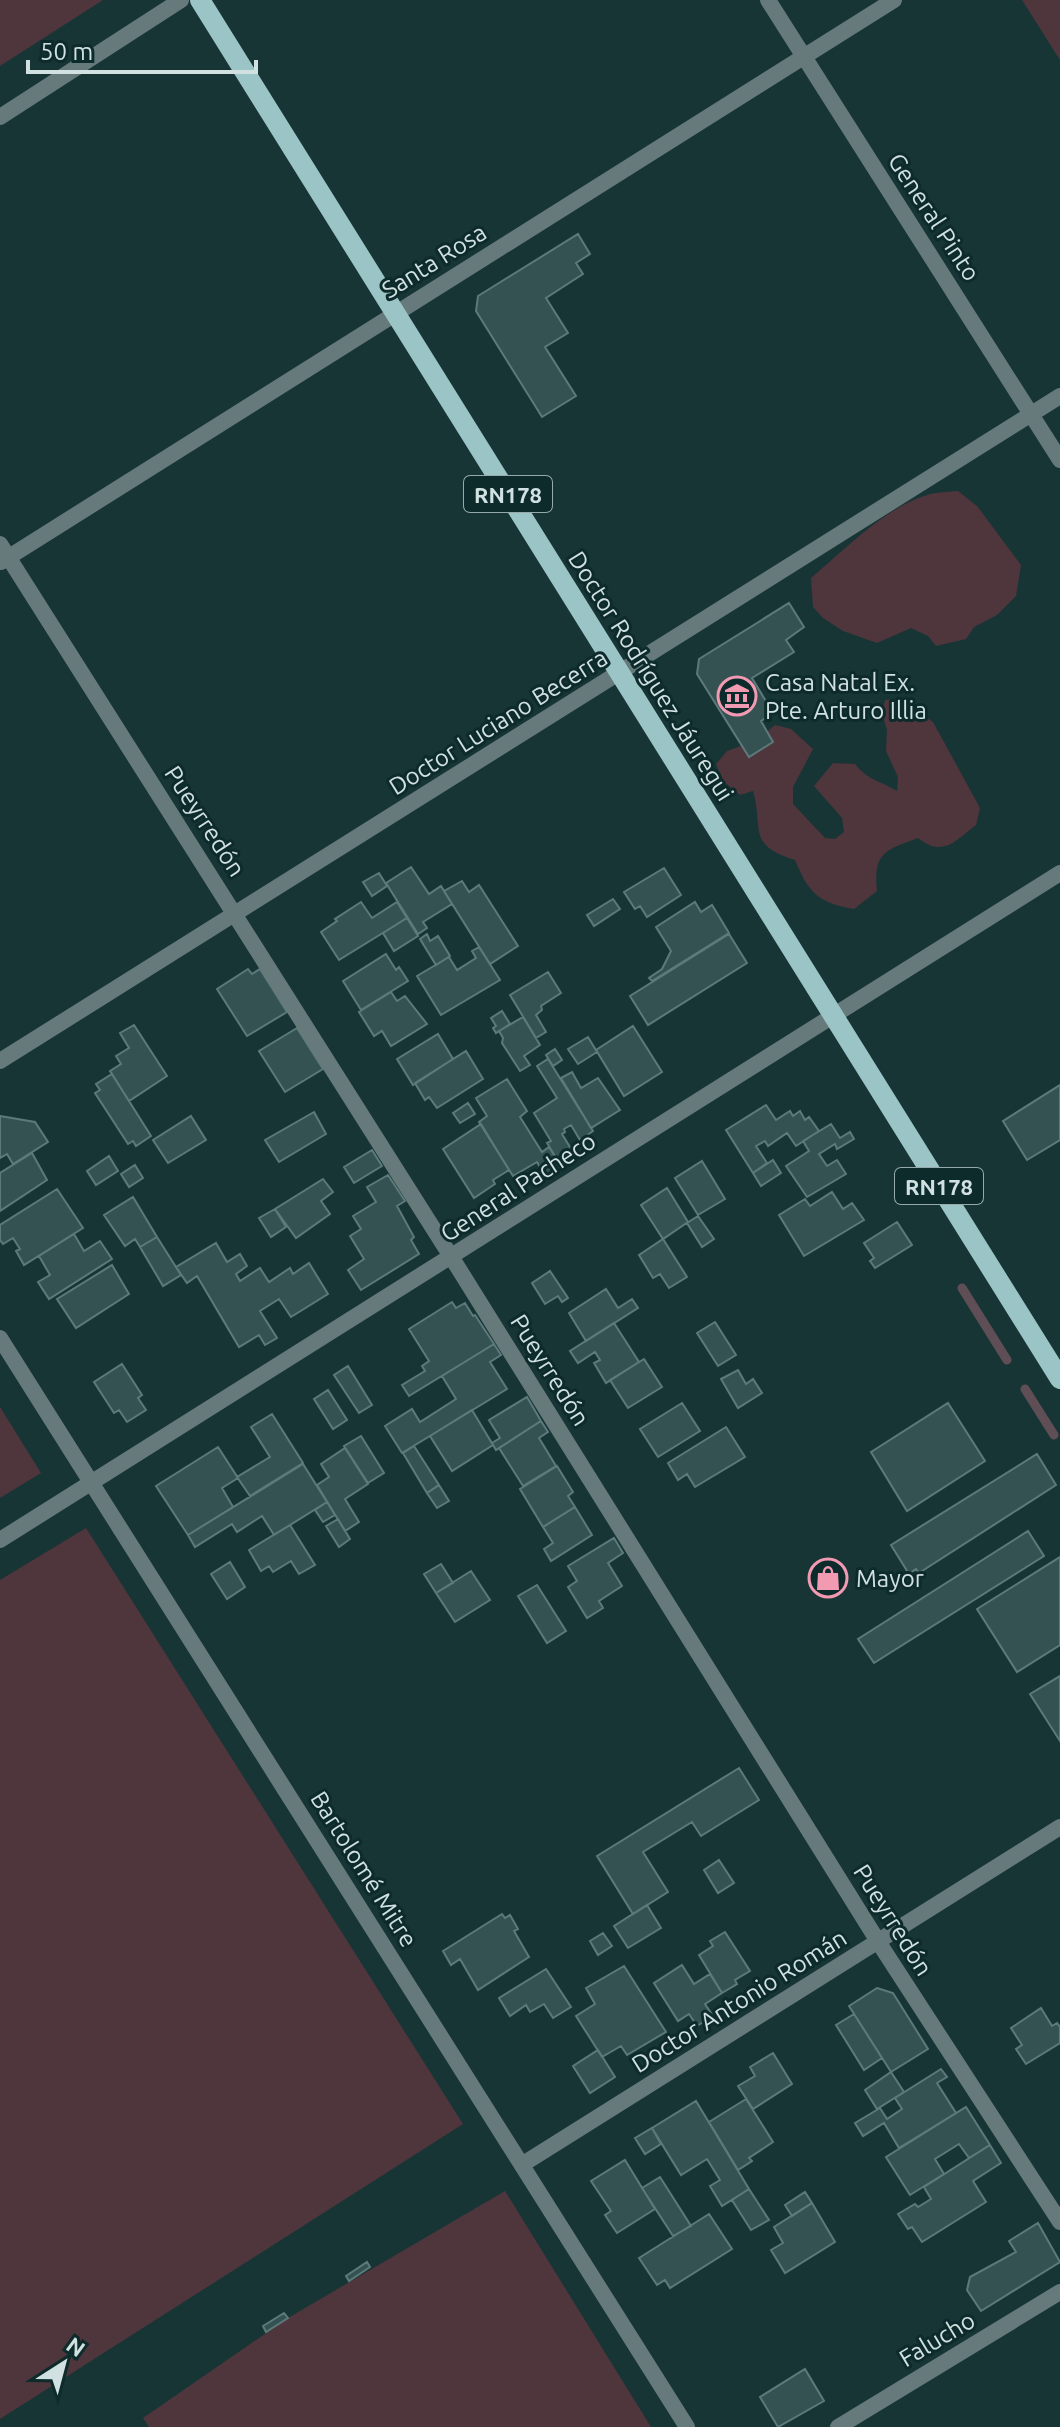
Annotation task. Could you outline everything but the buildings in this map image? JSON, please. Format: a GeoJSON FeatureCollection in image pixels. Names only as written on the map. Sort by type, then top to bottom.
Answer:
{"type":"FeatureCollection","features":[{"type":"Feature","properties":{"kind":"main road","name":"Doctor Rodríguez Jáuregui"},"geometry":{"type":"LineString","coordinates":[[200,0],[832,1014],[1053,1353],[1060,1379]]}},
{"type":"Feature","properties":{"kind":"street"},"geometry":{"type":"LineString","coordinates":[[0,117],[181,0]]}},
{"type":"Feature","properties":{"kind":"street","name":"General Pinto"},"geometry":{"type":"LineString","coordinates":[[768,0],[1060,460]]}},
{"type":"Feature","properties":{"kind":"street","name":"Santa Rosa"},"geometry":{"type":"LineString","coordinates":[[3,555],[894,0]]}},
{"type":"Feature","properties":{"kind":"street","name":"Doctor Luciano Becerra"},"geometry":{"type":"LineString","coordinates":[[0,1061],[1060,396]]}},
{"type":"Feature","properties":{"kind":"street","name":"Pueyrredón"},"geometry":{"type":"LineString","coordinates":[[3,555],[235,913],[879,1943],[1060,2222]]}},
{"type":"Feature","properties":{"kind":"street","name":"General Pacheco"},"geometry":{"type":"LineString","coordinates":[[0,1540],[1060,873]]}},
{"type":"Feature","properties":{"kind":"street","name":"Bartolomé Mitre"},"geometry":{"type":"LineString","coordinates":[[0,1338],[687,2427]]}},
{"type":"Feature","properties":{"kind":"street","name":"Doctor Antonio Román"},"geometry":{"type":"LineString","coordinates":[[523,2164],[1060,1827]]}},
{"type":"Feature","properties":{"kind":"street","name":"Falucho"},"geometry":{"type":"LineString","coordinates":[[838,2427],[1060,2292]]}},
{"type":"Feature","properties":{"kind":"shaded area"},"geometry":{"type":"Polygon","coordinates":[[[0,0],[103,0],[0,66],[0,0]]]}},
{"type":"Feature","properties":{"kind":"shaded area"},"geometry":{"type":"Polygon","coordinates":[[[1022,0],[1060,0],[1060,60],[1022,0]]]}},
{"type":"Feature","properties":{"kind":"shaded area"},"geometry":{"type":"Polygon","coordinates":[[[958,491],[977,506],[1021,565],[1016,596],[997,615],[974,627],[966,639],[936,646],[928,636],[911,628],[877,643],[843,631],[813,607],[811,578],[866,531],[912,501],[931,494],[958,491]]]}},
{"type":"Feature","properties":{"kind":"shaded area"},"geometry":{"type":"Polygon","coordinates":[[[897,699],[933,722],[980,808],[976,825],[942,847],[927,844],[918,838],[889,850],[877,868],[877,891],[854,909],[842,907],[817,895],[805,881],[795,860],[763,842],[753,791],[740,795],[723,781],[716,764],[727,751],[755,741],[775,725],[791,729],[813,749],[793,787],[793,804],[825,838],[835,839],[844,832],[842,818],[814,786],[833,763],[855,764],[869,777],[897,791],[898,777],[886,751],[887,730],[882,713],[885,700],[897,699]]]}},
{"type":"Feature","properties":{"kind":"shaded area"},"geometry":{"type":"Polygon","coordinates":[[[0,1407],[41,1473],[0,1498],[0,1407]]]}},
{"type":"Feature","properties":{"kind":"shaded area"},"geometry":{"type":"Polygon","coordinates":[[[86,1528],[463,2124],[0,2419],[0,1580],[86,1528]]]}},
{"type":"Feature","properties":{"kind":"shaded area"},"geometry":{"type":"Polygon","coordinates":[[[505,2191],[651,2427],[149,2427],[143,2418],[288,2318],[505,2191]]]}},
{"type":"Feature","properties":{"kind":"waterway"},"geometry":{"type":"LineString","coordinates":[[962,1288],[1007,1360]]}},
{"type":"Feature","properties":{"kind":"waterway"},"geometry":{"type":"LineString","coordinates":[[1025,1389],[1054,1435]]}},
{"type":"Feature","properties":{"kind":"place","name":"Casa Natal Ex. Pte. Arturo Illia"},"geometry":{"type":"Point","coordinates":[737,696]}},
{"type":"Feature","properties":{"kind":"place","name":"Mayor"},"geometry":{"type":"Point","coordinates":[828,1578]}}]}
